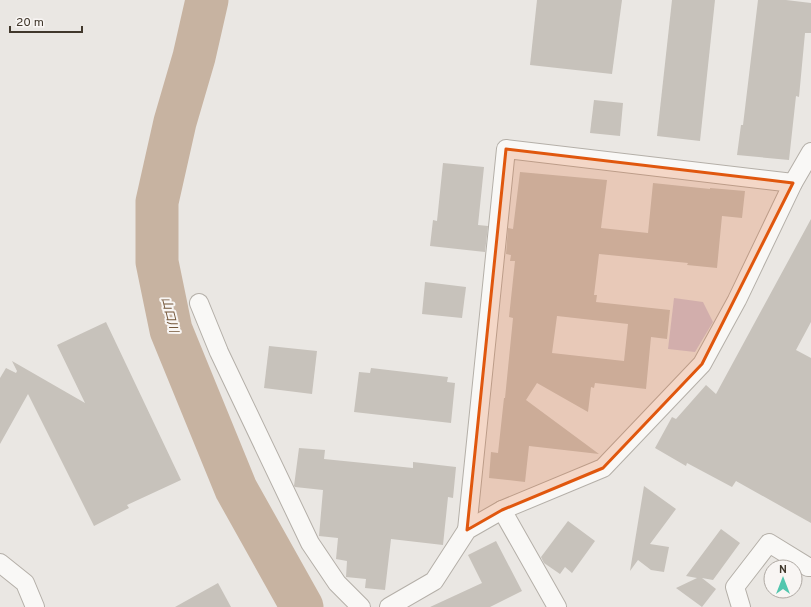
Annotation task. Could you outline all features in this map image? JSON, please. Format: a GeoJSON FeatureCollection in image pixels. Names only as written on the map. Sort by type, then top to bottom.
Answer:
{"type":"FeatureCollection","features":[{"type":"Feature","properties":{"kind":"street"},"geometry":{"type":"LineString","coordinates":[[389,607],[434,581],[467,530],[506,149],[793,183]]}},
{"type":"Feature","properties":{"kind":"street"},"geometry":{"type":"LineString","coordinates":[[467,530],[502,510],[603,468],[702,364],[737,300],[793,183],[811,152]]}},
{"type":"Feature","properties":{"kind":"street"},"geometry":{"type":"LineString","coordinates":[[198,303],[219,352],[310,544],[337,583],[361,607]]}},
{"type":"Feature","properties":{"kind":"street"},"geometry":{"type":"LineString","coordinates":[[502,510],[557,607]]}},
{"type":"Feature","properties":{"kind":"street"},"geometry":{"type":"LineString","coordinates":[[741,607],[735,587],[769,543],[808,568],[811,567]]}},
{"type":"Feature","properties":{"kind":"street"},"geometry":{"type":"LineString","coordinates":[[0,563],[25,583],[35,607]]}},
{"type":"Feature","properties":{"kind":"highlighted area"},"geometry":{"type":"Polygon","coordinates":[[[506,149],[793,183],[702,364],[603,468],[502,510],[467,530],[506,149]]]}},
{"type":"Feature","properties":{"kind":"shaded area"},"geometry":{"type":"Polygon","coordinates":[[[674,298],[703,302],[713,322],[695,352],[668,349],[674,298]]]}},
{"type":"Feature","properties":{"kind":"building"},"geometry":{"type":"Polygon","coordinates":[[[537,0],[622,0],[612,74],[530,65],[537,0]]]}},
{"type":"Feature","properties":{"kind":"building"},"geometry":{"type":"Polygon","coordinates":[[[672,0],[715,0],[700,141],[657,136],[672,0]]]}},
{"type":"Feature","properties":{"kind":"building"},"geometry":{"type":"Polygon","coordinates":[[[758,0],[786,0],[811,3],[811,33],[805,33],[799,97],[796,96],[789,160],[737,155],[741,125],[743,125],[758,0]]]}},
{"type":"Feature","properties":{"kind":"building"},"geometry":{"type":"Polygon","coordinates":[[[594,100],[623,103],[620,136],[590,133],[594,100]]]}},
{"type":"Feature","properties":{"kind":"building"},"geometry":{"type":"Polygon","coordinates":[[[443,163],[484,167],[478,225],[488,226],[485,252],[430,246],[433,220],[437,221],[443,163]]]}},
{"type":"Feature","properties":{"kind":"building"},"geometry":{"type":"Polygon","coordinates":[[[520,172],[607,180],[601,228],[648,233],[653,183],[745,191],[742,218],[722,216],[717,268],[687,265],[688,263],[599,254],[594,295],[597,295],[596,302],[670,310],[667,339],[651,337],[646,389],[595,383],[594,388],[591,387],[588,412],[537,383],[526,400],[599,454],[529,446],[525,482],[489,478],[491,452],[498,453],[513,318],[509,317],[515,261],[510,261],[511,255],[506,254],[508,228],[513,229],[520,172]],[[557,316],[552,353],[624,361],[628,324],[557,316]]]}},
{"type":"Feature","properties":{"kind":"building"},"geometry":{"type":"Polygon","coordinates":[[[811,219],[811,322],[796,350],[811,358],[811,523],[736,481],[732,487],[687,463],[686,466],[655,448],[672,417],[676,419],[706,385],[716,394],[811,219]]]}},
{"type":"Feature","properties":{"kind":"building"},"geometry":{"type":"Polygon","coordinates":[[[425,282],[466,287],[462,318],[422,314],[425,282]]]}},
{"type":"Feature","properties":{"kind":"building"},"geometry":{"type":"Polygon","coordinates":[[[106,322],[181,480],[127,505],[129,508],[94,526],[28,394],[0,444],[0,378],[6,368],[16,373],[17,371],[12,361],[85,403],[57,345],[106,322]]]}},
{"type":"Feature","properties":{"kind":"building"},"geometry":{"type":"Polygon","coordinates":[[[269,346],[317,351],[312,394],[264,388],[269,346]]]}},
{"type":"Feature","properties":{"kind":"building"},"geometry":{"type":"Polygon","coordinates":[[[371,368],[448,377],[447,382],[455,383],[451,423],[354,412],[359,372],[370,373],[371,368]]]}},
{"type":"Feature","properties":{"kind":"building"},"geometry":{"type":"Polygon","coordinates":[[[299,448],[325,450],[324,459],[413,468],[413,462],[456,467],[453,498],[448,497],[443,545],[391,539],[385,590],[365,588],[366,579],[346,577],[347,561],[336,559],[338,538],[319,536],[323,490],[294,486],[299,448]]]}},
{"type":"Feature","properties":{"kind":"building"},"geometry":{"type":"Polygon","coordinates":[[[644,486],[676,509],[650,544],[669,547],[664,572],[651,570],[638,560],[630,571],[644,486]]]}},
{"type":"Feature","properties":{"kind":"building"},"geometry":{"type":"Polygon","coordinates":[[[568,521],[595,541],[572,573],[565,567],[560,574],[544,563],[541,557],[568,521]]]}},
{"type":"Feature","properties":{"kind":"building"},"geometry":{"type":"Polygon","coordinates":[[[721,529],[740,543],[713,580],[702,578],[716,589],[702,607],[676,588],[697,578],[686,576],[721,529]]]}},
{"type":"Feature","properties":{"kind":"building"},"geometry":{"type":"Polygon","coordinates":[[[496,541],[522,591],[490,607],[430,607],[482,583],[468,555],[496,541]]]}},
{"type":"Feature","properties":{"kind":"building"},"geometry":{"type":"Polygon","coordinates":[[[218,583],[231,607],[175,607],[218,583]]]}},
{"type":"Feature","properties":{"kind":"waterway","name":"山口川"},"geometry":{"type":"LineString","coordinates":[[207,0],[194,57],[175,122],[157,202],[157,262],[171,330],[236,489],[302,607]]}}]}
